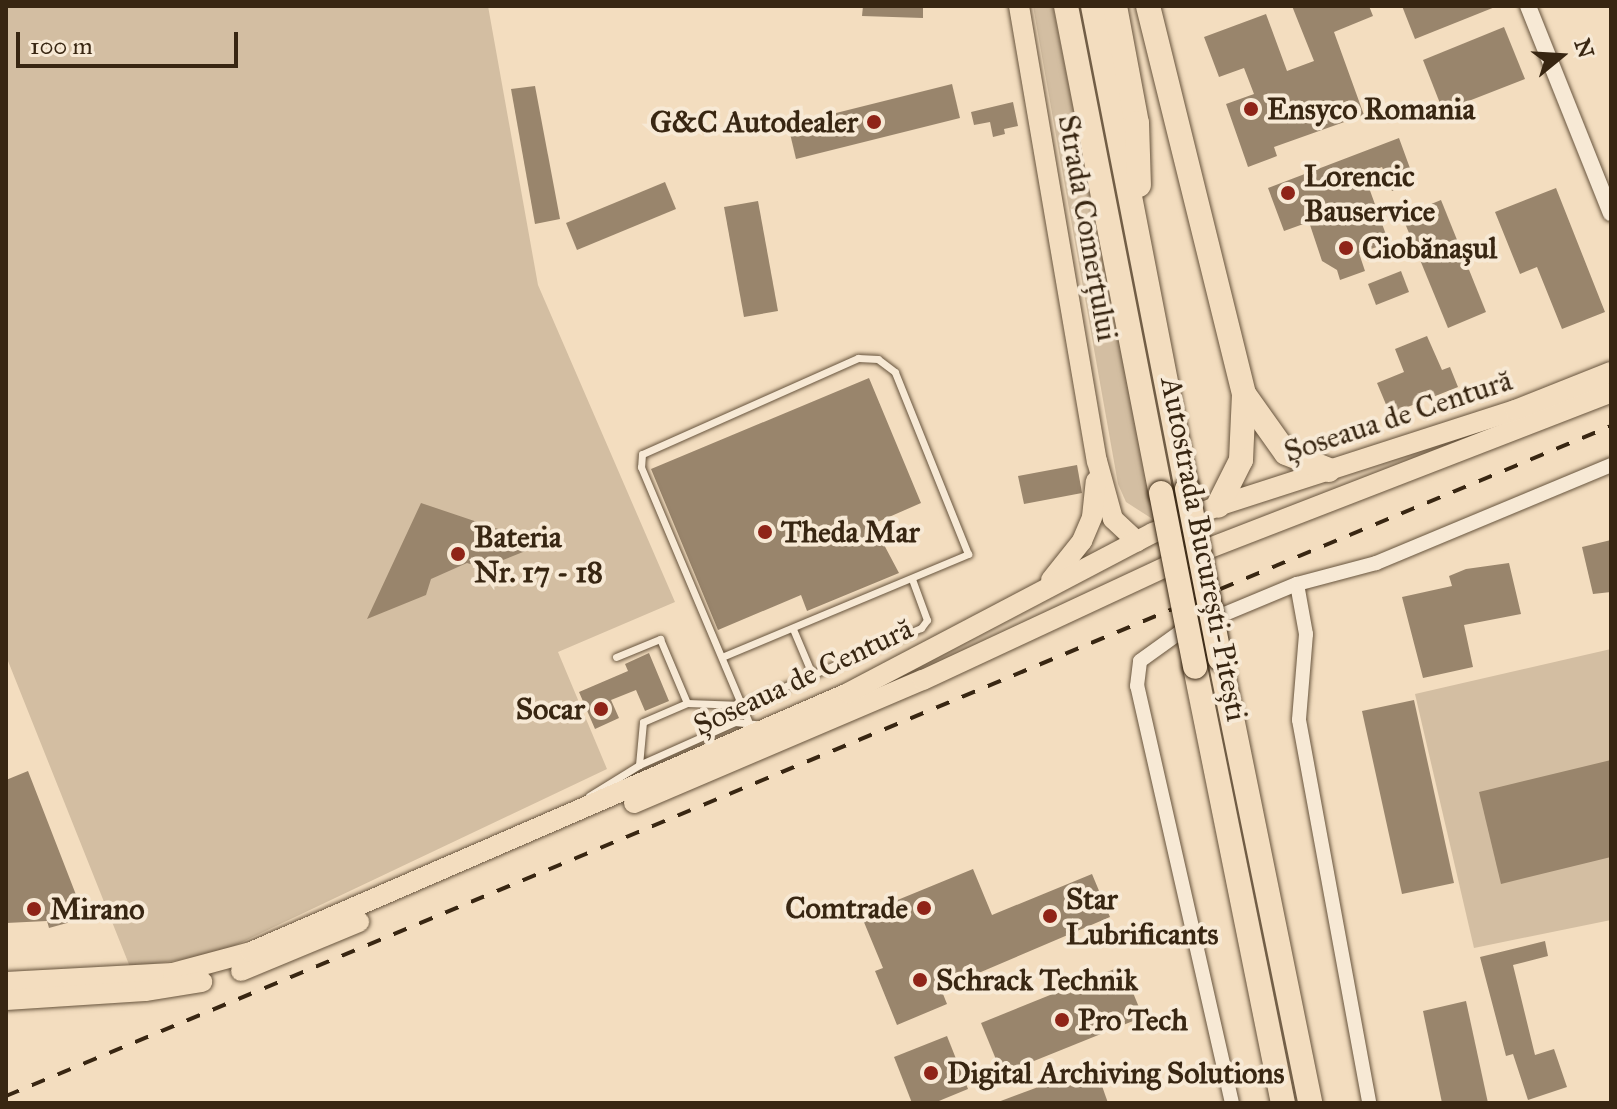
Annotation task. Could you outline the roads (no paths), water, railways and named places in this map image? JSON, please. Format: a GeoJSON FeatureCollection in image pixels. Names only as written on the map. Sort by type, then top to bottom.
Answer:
{"type":"FeatureCollection","features":[{"type":"Feature","properties":{"kind":"highway","name":"Autostrada București-Pitești"},"geometry":{"type":"LineString","coordinates":[[1066,6],[1283,1103]]}},
{"type":"Feature","properties":{"kind":"highway","name":"Autostrada București-Pitești"},"geometry":{"type":"LineString","coordinates":[[1093,6],[1310,1103]]}},
{"type":"Feature","properties":{"kind":"highway"},"geometry":{"type":"LineString","coordinates":[[1104,6],[1115,67],[1118,137]]}},
{"type":"Feature","properties":{"kind":"highway"},"geometry":{"type":"LineString","coordinates":[[1115,6],[1137,123],[1140,247]]}},
{"type":"Feature","properties":{"kind":"highway"},"geometry":{"type":"LineString","coordinates":[[1148,6],[1244,394],[1241,460],[1218,506]]}},
{"type":"Feature","properties":{"kind":"highway"},"geometry":{"type":"LineString","coordinates":[[1244,394],[1286,453],[1329,470]]}},
{"type":"Feature","properties":{"kind":"main road","name":"Strada Comerțului"},"geometry":{"type":"LineString","coordinates":[[1019,6],[1097,461]]}},
{"type":"Feature","properties":{"kind":"main road","name":"Șoseaua de Centură"},"geometry":{"type":"LineString","coordinates":[[6,982],[143,976],[225,961],[565,819],[770,727],[923,655],[1137,541],[1218,506],[1515,410],[1611,372]]}},
{"type":"Feature","properties":{"kind":"main road","name":"Șoseaua de Centură"},"geometry":{"type":"LineString","coordinates":[[6,1000],[145,991],[200,982],[278,957],[895,692],[1189,556],[1611,392]]}},
{"type":"Feature","properties":{"kind":"main road"},"geometry":{"type":"LineString","coordinates":[[1097,461],[1113,519],[1137,541]]}},
{"type":"Feature","properties":{"kind":"main road"},"geometry":{"type":"LineString","coordinates":[[1043,589],[1087,529],[1097,461]]}},
{"type":"Feature","properties":{"kind":"main road"},"geometry":{"type":"LineString","coordinates":[[6,1013],[145,991]]}},
{"type":"Feature","properties":{"kind":"street"},"geometry":{"type":"LineString","coordinates":[[1528,6],[1611,213]]}},
{"type":"Feature","properties":{"kind":"street"},"geometry":{"type":"LineString","coordinates":[[1232,1103],[1137,673],[1144,656],[1161,642],[1297,584],[1376,563],[1611,465]]}},
{"type":"Feature","properties":{"kind":"street"},"geometry":{"type":"LineString","coordinates":[[1297,584],[1306,634],[1299,720],[1369,1103]]}},
{"type":"Feature","properties":{"kind":"lane"},"geometry":{"type":"LineString","coordinates":[[722,657],[964,557],[969,550],[895,372],[878,359],[858,358],[642,454],[641,467],[748,720]]}},
{"type":"Feature","properties":{"kind":"lane"},"geometry":{"type":"LineString","coordinates":[[639,765],[643,722],[687,703],[742,705],[926,625],[912,579]]}},
{"type":"Feature","properties":{"kind":"lane"},"geometry":{"type":"LineString","coordinates":[[793,629],[812,674]]}},
{"type":"Feature","properties":{"kind":"lane"},"geometry":{"type":"LineString","coordinates":[[616,657],[660,639],[687,703]]}},
{"type":"Feature","properties":{"kind":"lane"},"geometry":{"type":"LineString","coordinates":[[565,819],[602,787],[639,765],[748,720],[770,727]]}},
{"type":"Feature","properties":{"kind":"railway"},"geometry":{"type":"LineString","coordinates":[[6,1096],[1611,426]]}},
{"type":"Feature","properties":{"kind":"place","name":"Ensyco Romania"},"geometry":{"type":"Point","coordinates":[1251,109]}},
{"type":"Feature","properties":{"kind":"place","name":"G&C Autodealer"},"geometry":{"type":"Point","coordinates":[874,122]}},
{"type":"Feature","properties":{"kind":"place","name":"Lorencic Bauservice"},"geometry":{"type":"Point","coordinates":[1288,193]}},
{"type":"Feature","properties":{"kind":"place","name":"Ciobănașul"},"geometry":{"type":"Point","coordinates":[1346,248]}},
{"type":"Feature","properties":{"kind":"place","name":"Theda Mar"},"geometry":{"type":"Point","coordinates":[765,532]}},
{"type":"Feature","properties":{"kind":"place","name":"Bateria Nr. 17 - 18"},"geometry":{"type":"Point","coordinates":[458,554]}},
{"type":"Feature","properties":{"kind":"place","name":"Socar"},"geometry":{"type":"Point","coordinates":[601,709]}},
{"type":"Feature","properties":{"kind":"place","name":"Comtrade"},"geometry":{"type":"Point","coordinates":[924,908]}},
{"type":"Feature","properties":{"kind":"place","name":"Mirano"},"geometry":{"type":"Point","coordinates":[34,909]}},
{"type":"Feature","properties":{"kind":"place","name":"Star Lubrificants"},"geometry":{"type":"Point","coordinates":[1050,916]}},
{"type":"Feature","properties":{"kind":"place","name":"Schrack Technik"},"geometry":{"type":"Point","coordinates":[920,980]}},
{"type":"Feature","properties":{"kind":"place","name":"Pro Tech"},"geometry":{"type":"Point","coordinates":[1062,1020]}},
{"type":"Feature","properties":{"kind":"place","name":"Digital Archiving Solutions"},"geometry":{"type":"Point","coordinates":[931,1073]}}]}
